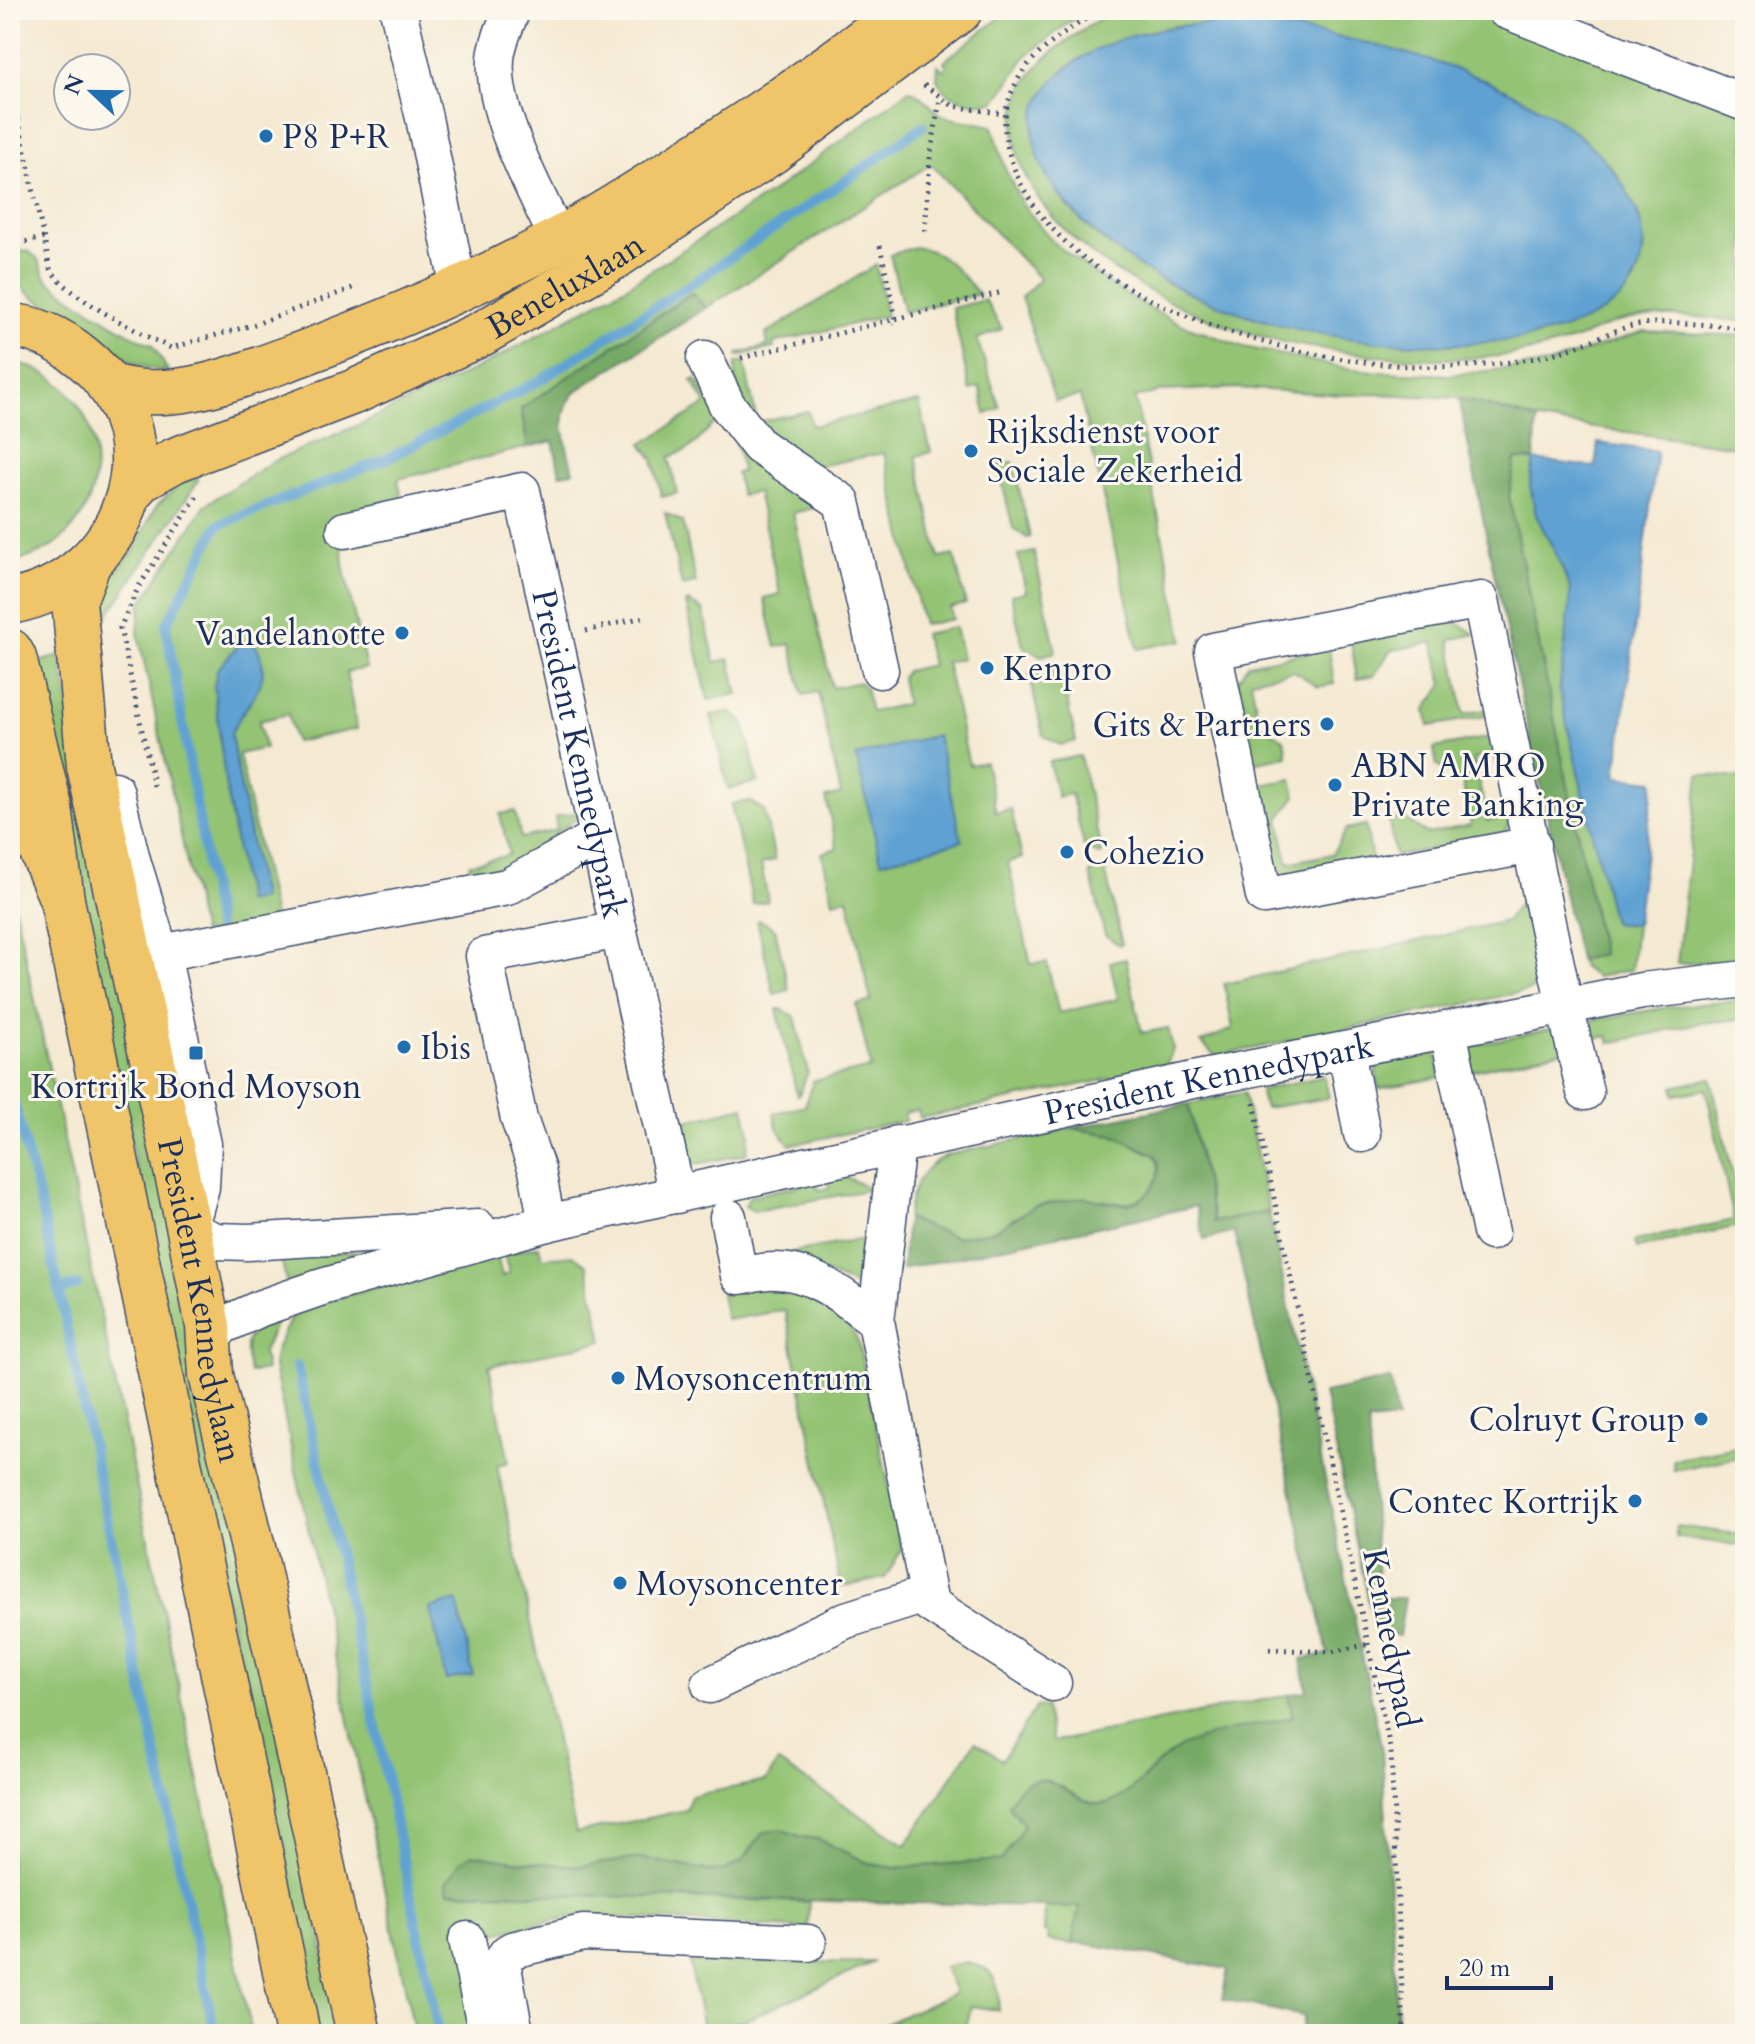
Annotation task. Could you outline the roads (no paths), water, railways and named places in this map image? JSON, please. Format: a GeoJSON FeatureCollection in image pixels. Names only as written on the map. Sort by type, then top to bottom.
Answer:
{"type":"FeatureCollection","features":[{"type":"Feature","properties":{"kind":"main road","name":"Beneluxlaan"},"geometry":{"type":"LineString","coordinates":[[108,385],[144,394],[181,391],[256,370],[459,289],[558,239],[649,186],[765,110],[902,10]]}},
{"type":"Feature","properties":{"kind":"main road","name":"Beneluxlaan"},"geometry":{"type":"LineString","coordinates":[[130,492],[141,479],[175,460],[417,365],[481,334],[601,265],[773,151],[960,10]]}},
{"type":"Feature","properties":{"kind":"main road"},"geometry":{"type":"LineString","coordinates":[[10,298],[27,330],[80,355],[108,385],[122,410],[130,436],[133,464],[130,492],[121,518],[107,543],[88,565],[53,589],[10,602]]}},
{"type":"Feature","properties":{"kind":"main road","name":"President Kennedylaan"},"geometry":{"type":"LineString","coordinates":[[88,565],[74,601],[89,766],[189,1230],[209,1343],[211,1375],[259,1575],[359,2034]]}},
{"type":"Feature","properties":{"kind":"main road","name":"President Kennedylaan"},"geometry":{"type":"LineString","coordinates":[[10,651],[26,703],[50,807],[62,900],[298,2034]]}},
{"type":"Feature","properties":{"kind":"main road"},"geometry":{"type":"LineString","coordinates":[[10,776],[62,900]]}},
{"type":"Feature","properties":{"kind":"street"},"geometry":{"type":"LineString","coordinates":[[398,10],[459,289]]}},
{"type":"Feature","properties":{"kind":"street"},"geometry":{"type":"LineString","coordinates":[[512,10],[497,51],[496,83],[505,121],[558,239]]}},
{"type":"Feature","properties":{"kind":"street"},"geometry":{"type":"LineString","coordinates":[[1505,10],[1745,103]]}},
{"type":"Feature","properties":{"kind":"street"},"geometry":{"type":"LineString","coordinates":[[705,359],[727,405],[759,446],[842,502],[880,670]]}},
{"type":"Feature","properties":{"kind":"street","name":"President Kennedypark"},"geometry":{"type":"LineString","coordinates":[[345,530],[522,491],[677,1195]]}},
{"type":"Feature","properties":{"kind":"street"},"geometry":{"type":"LineString","coordinates":[[1532,845],[1264,896],[1213,651],[1481,600],[1532,845],[1564,1007],[1585,1092]]}},
{"type":"Feature","properties":{"kind":"street"},"geometry":{"type":"LineString","coordinates":[[77,643],[132,860],[161,953],[203,1144],[201,1187],[189,1230]]}},
{"type":"Feature","properties":{"kind":"street"},"geometry":{"type":"LineString","coordinates":[[161,953],[507,887],[598,837]]}},
{"type":"Feature","properties":{"kind":"street"},"geometry":{"type":"LineString","coordinates":[[547,1223],[537,1170],[519,1119],[484,956],[619,930]]}},
{"type":"Feature","properties":{"kind":"street","name":"President Kennedypark"},"geometry":{"type":"LineString","coordinates":[[209,1343],[222,1326],[261,1308],[322,1287],[547,1223],[897,1144],[1248,1070],[1642,991],[1745,979]]}},
{"type":"Feature","properties":{"kind":"street"},"geometry":{"type":"LineString","coordinates":[[1448,1031],[1455,1115],[1491,1232]]}},
{"type":"Feature","properties":{"kind":"street"},"geometry":{"type":"LineString","coordinates":[[1346,1051],[1365,1133]]}},
{"type":"Feature","properties":{"kind":"street"},"geometry":{"type":"LineString","coordinates":[[897,1144],[876,1321],[930,1604],[1053,1683]]}},
{"type":"Feature","properties":{"kind":"street"},"geometry":{"type":"LineString","coordinates":[[728,1217],[739,1276],[777,1270],[809,1279],[839,1293],[876,1321]]}},
{"type":"Feature","properties":{"kind":"street","name":"President Kennedypark"},"geometry":{"type":"LineString","coordinates":[[189,1230],[216,1241],[248,1242],[547,1223]]}},
{"type":"Feature","properties":{"kind":"street"},"geometry":{"type":"LineString","coordinates":[[710,1685],[846,1620],[928,1594]]}},
{"type":"Feature","properties":{"kind":"street"},"geometry":{"type":"LineString","coordinates":[[500,2031],[502,1962],[512,1950],[583,1933],[808,1943]]}},
{"type":"Feature","properties":{"kind":"street"},"geometry":{"type":"LineString","coordinates":[[467,1940],[500,2031]]}},
{"type":"Feature","properties":{"kind":"water"},"geometry":{"type":"Polygon","coordinates":[[[1238,22],[1343,38],[1459,70],[1514,94],[1563,123],[1603,159],[1632,201],[1643,240],[1641,260],[1634,280],[1610,307],[1558,331],[1503,341],[1417,344],[1331,336],[1289,327],[1207,301],[1141,267],[1082,220],[1057,191],[1040,160],[1033,128],[1041,97],[1067,68],[1086,55],[1127,37],[1171,27],[1238,22]]]}},
{"type":"Feature","properties":{"kind":"water"},"geometry":{"type":"Polygon","coordinates":[[[1598,443],[1657,451],[1616,777],[1654,781],[1636,925],[1613,923],[1559,690],[1570,588],[1536,515],[1530,485],[1534,460],[1595,467],[1598,443]]]}},
{"type":"Feature","properties":{"kind":"water"},"geometry":{"type":"Polygon","coordinates":[[[241,642],[250,642],[257,647],[263,673],[255,694],[231,735],[262,899],[246,902],[225,781],[214,687],[217,670],[241,642]]]}},
{"type":"Feature","properties":{"kind":"water"},"geometry":{"type":"Polygon","coordinates":[[[937,735],[962,841],[881,862],[856,756],[937,735]]]}},
{"type":"Feature","properties":{"kind":"water"},"geometry":{"type":"Polygon","coordinates":[[[457,1601],[473,1675],[446,1680],[430,1608],[457,1601]]]}},
{"type":"Feature","properties":{"kind":"waterway"},"geometry":{"type":"LineString","coordinates":[[217,926],[166,626],[218,525],[386,459],[539,381],[691,284],[923,126]]}},
{"type":"Feature","properties":{"kind":"waterway"},"geometry":{"type":"LineString","coordinates":[[10,1088],[40,1202],[215,2034]]}},
{"type":"Feature","properties":{"kind":"waterway"},"geometry":{"type":"LineString","coordinates":[[59,1290],[77,1285]]}},
{"type":"Feature","properties":{"kind":"waterway"},"geometry":{"type":"LineString","coordinates":[[297,1366],[367,1683],[439,2034]]}},
{"type":"Feature","properties":{"kind":"place","name":"P8 P+R"},"geometry":{"type":"Point","coordinates":[266,136]}},
{"type":"Feature","properties":{"kind":"place","name":"Rijksdienst voor Sociale Zekerheid"},"geometry":{"type":"Point","coordinates":[971,451]}},
{"type":"Feature","properties":{"kind":"place","name":"Vandelanotte"},"geometry":{"type":"Point","coordinates":[402,633]}},
{"type":"Feature","properties":{"kind":"place","name":"Kenpro"},"geometry":{"type":"Point","coordinates":[987,668]}},
{"type":"Feature","properties":{"kind":"place","name":"Gits & Partners"},"geometry":{"type":"Point","coordinates":[1327,724]}},
{"type":"Feature","properties":{"kind":"place","name":"ABN AMRO Private Banking"},"geometry":{"type":"Point","coordinates":[1335,785]}},
{"type":"Feature","properties":{"kind":"place","name":"Cohezio"},"geometry":{"type":"Point","coordinates":[1067,852]}},
{"type":"Feature","properties":{"kind":"place","name":"Ibis"},"geometry":{"type":"Point","coordinates":[404,1047]}},
{"type":"Feature","properties":{"kind":"place","name":"Kortrijk Bond Moyson"},"geometry":{"type":"Point","coordinates":[196,1053]}},
{"type":"Feature","properties":{"kind":"place","name":"Moysoncentrum"},"geometry":{"type":"Point","coordinates":[618,1378]}},
{"type":"Feature","properties":{"kind":"place","name":"Colruyt Group"},"geometry":{"type":"Point","coordinates":[1701,1419]}},
{"type":"Feature","properties":{"kind":"place","name":"Contec Kortrijk"},"geometry":{"type":"Point","coordinates":[1635,1501]}},
{"type":"Feature","properties":{"kind":"place","name":"Moysoncenter"},"geometry":{"type":"Point","coordinates":[620,1583]}}]}
